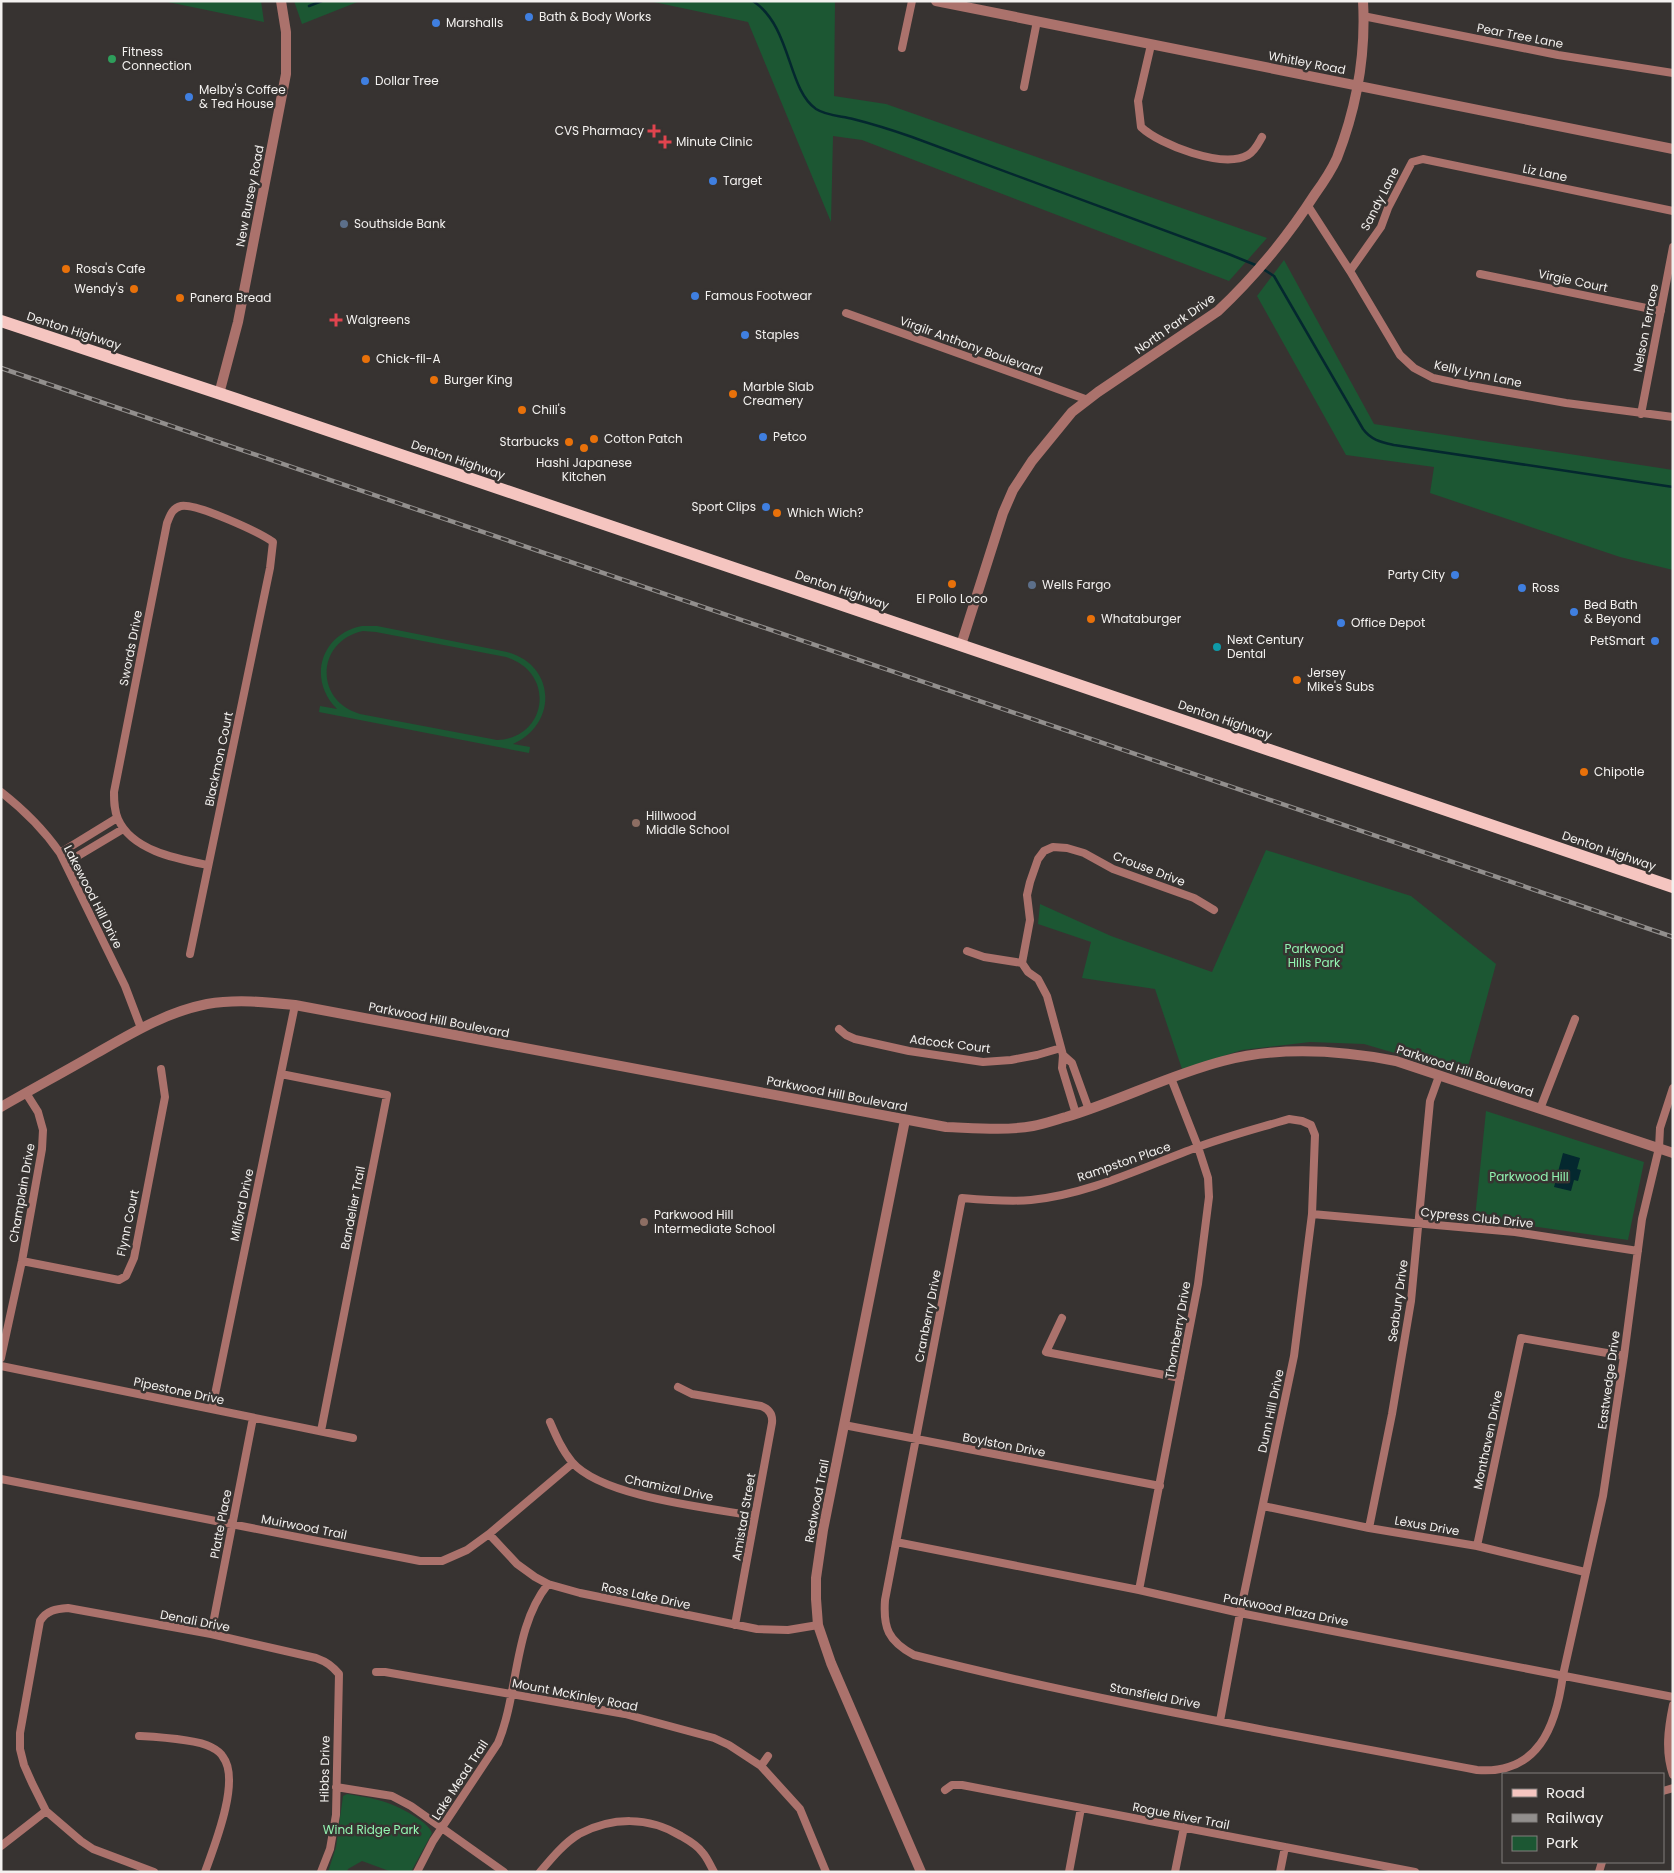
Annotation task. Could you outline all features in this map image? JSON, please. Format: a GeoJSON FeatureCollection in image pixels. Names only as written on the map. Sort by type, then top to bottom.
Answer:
{"type":"FeatureCollection","features":[{"type":"Feature","properties":{"kind":"main road","name":"Denton Highway"},"geometry":{"type":"LineString","coordinates":[[1,322],[219,394],[1673,887]]}},
{"type":"Feature","properties":{"kind":"street","name":"New Bursey Road"},"geometry":{"type":"LineString","coordinates":[[219,394],[238,322],[286,74],[286,32],[281,1]]}},
{"type":"Feature","properties":{"kind":"street"},"geometry":{"type":"LineString","coordinates":[[902,48],[912,1]]}},
{"type":"Feature","properties":{"kind":"street","name":"Whitley Road"},"geometry":{"type":"LineString","coordinates":[[936,1],[1673,149]]}},
{"type":"Feature","properties":{"kind":"street","name":"North Park Drive"},"geometry":{"type":"LineString","coordinates":[[961,645],[1003,513],[1013,490],[1050,438],[1072,412],[1218,311],[1235,295],[1301,217],[1308,206],[1336,159],[1350,112],[1363,47],[1363,1]]}},
{"type":"Feature","properties":{"kind":"street","name":"Pear Tree Lane"},"geometry":{"type":"LineString","coordinates":[[1364,16],[1558,55],[1673,73]]}},
{"type":"Feature","properties":{"kind":"street"},"geometry":{"type":"LineString","coordinates":[[1024,87],[1037,22]]}},
{"type":"Feature","properties":{"kind":"street"},"geometry":{"type":"LineString","coordinates":[[1151,44],[1138,101],[1141,127],[1148,134],[1195,154],[1229,160],[1248,155],[1256,148],[1262,137]]}},
{"type":"Feature","properties":{"kind":"street","name":"Liz Lane"},"geometry":{"type":"LineString","coordinates":[[1412,162],[1423,159],[1673,211]]}},
{"type":"Feature","properties":{"kind":"street","name":"Sandy Lane"},"geometry":{"type":"LineString","coordinates":[[1350,271],[1381,227],[1388,208],[1412,162]]}},
{"type":"Feature","properties":{"kind":"street","name":"Kelly Lynn Lane"},"geometry":{"type":"LineString","coordinates":[[1308,206],[1406,363],[1433,378],[1566,403],[1673,417]]}},
{"type":"Feature","properties":{"kind":"street","name":"Nelson Terrace"},"geometry":{"type":"LineString","coordinates":[[1642,414],[1673,247]]}},
{"type":"Feature","properties":{"kind":"street","name":"Virgie Court"},"geometry":{"type":"LineString","coordinates":[[1480,274],[1660,311]]}},
{"type":"Feature","properties":{"kind":"street","name":"Virgilr Anthony Boulevard"},"geometry":{"type":"LineString","coordinates":[[846,313],[1088,400]]}},
{"type":"Feature","properties":{"kind":"street","name":"Swords Drive"},"geometry":{"type":"LineString","coordinates":[[208,865],[171,857],[143,845],[123,829],[117,818],[114,806],[114,792],[167,523],[171,512],[180,506],[194,507],[262,534],[273,542],[270,568]]}},
{"type":"Feature","properties":{"kind":"street","name":"Blackmon Court"},"geometry":{"type":"LineString","coordinates":[[190,954],[270,568]]}},
{"type":"Feature","properties":{"kind":"street","name":"Lakewood Hill Drive"},"geometry":{"type":"LineString","coordinates":[[1,792],[15,803],[47,835],[66,863],[125,986],[141,1028]]}},
{"type":"Feature","properties":{"kind":"street"},"geometry":{"type":"LineString","coordinates":[[60,853],[117,818]]}},
{"type":"Feature","properties":{"kind":"street"},"geometry":{"type":"LineString","coordinates":[[66,863],[123,829]]}},
{"type":"Feature","properties":{"kind":"street","name":"Crouse Drive"},"geometry":{"type":"LineString","coordinates":[[1022,963],[1030,920],[1027,895],[1030,882],[1038,859],[1044,851],[1053,847],[1067,848],[1084,853],[1113,869],[1194,898],[1214,910]]}},
{"type":"Feature","properties":{"kind":"street"},"geometry":{"type":"LineString","coordinates":[[967,951],[984,957],[1022,963],[1028,972],[1038,979],[1047,996],[1062,1052],[1062,1068],[1076,1114]]}},
{"type":"Feature","properties":{"kind":"street","name":"Parkwood Hill Boulevard"},"geometry":{"type":"LineString","coordinates":[[1,1107],[141,1028],[206,1004],[234,1001],[295,1005],[946,1127],[995,1129],[1033,1126],[1089,1110],[1171,1078],[1223,1061],[1264,1053],[1303,1051],[1368,1055],[1396,1060],[1673,1153]]}},
{"type":"Feature","properties":{"kind":"street","name":"Milford Drive"},"geometry":{"type":"LineString","coordinates":[[212,1409],[295,1005]]}},
{"type":"Feature","properties":{"kind":"street"},"geometry":{"type":"LineString","coordinates":[[1540,1109],[1575,1019]]}},
{"type":"Feature","properties":{"kind":"street","name":"Adcock Court"},"geometry":{"type":"LineString","coordinates":[[839,1029],[846,1035],[864,1041],[909,1051],[983,1062],[1011,1060],[1062,1052]]}},
{"type":"Feature","properties":{"kind":"street"},"geometry":{"type":"LineString","coordinates":[[1062,1052],[1072,1063],[1089,1110]]}},
{"type":"Feature","properties":{"kind":"street","name":"Flynn Court"},"geometry":{"type":"LineString","coordinates":[[22,1262],[119,1280],[126,1276],[134,1258],[165,1097],[161,1069]]}},
{"type":"Feature","properties":{"kind":"street","name":"Bandelier Trail"},"geometry":{"type":"LineString","coordinates":[[281,1074],[387,1095],[321,1431]]}},
{"type":"Feature","properties":{"kind":"street","name":"Seabury Drive"},"geometry":{"type":"LineString","coordinates":[[1369,1528],[1402,1359],[1411,1301],[1430,1101],[1439,1076]]}},
{"type":"Feature","properties":{"kind":"street","name":"Thornberry Drive"},"geometry":{"type":"LineString","coordinates":[[1139,1590],[1198,1284],[1209,1197],[1208,1178],[1171,1078]]}},
{"type":"Feature","properties":{"kind":"street","name":"Eastwedge Drive"},"geometry":{"type":"LineString","coordinates":[[1563,1675],[1603,1496],[1645,1203],[1659,1148],[1660,1128],[1673,1088]]}},
{"type":"Feature","properties":{"kind":"street","name":"Champlain Drive"},"geometry":{"type":"LineString","coordinates":[[1,1358],[22,1262],[40,1162],[43,1130],[38,1112],[26,1092]]}},
{"type":"Feature","properties":{"kind":"street","name":"Rampston Place"},"geometry":{"type":"LineString","coordinates":[[962,1198],[998,1201],[1032,1200],[1064,1194],[1101,1185],[1198,1147],[1290,1119]]}},
{"type":"Feature","properties":{"kind":"street","name":"Dunn Hill Drive"},"geometry":{"type":"LineString","coordinates":[[1220,1721],[1240,1613],[1294,1356],[1312,1214],[1315,1135],[1311,1125],[1302,1120],[1290,1119]]}},
{"type":"Feature","properties":{"kind":"street","name":"Redwood Trail"},"geometry":{"type":"LineString","coordinates":[[905,1120],[819,1556],[816,1599],[818,1625],[831,1663],[921,1872]]}},
{"type":"Feature","properties":{"kind":"street","name":"Cranberry Drive"},"geometry":{"type":"LineString","coordinates":[[916,1439],[962,1198]]}},
{"type":"Feature","properties":{"kind":"street","name":"Cypress Club Drive"},"geometry":{"type":"LineString","coordinates":[[1312,1214],[1515,1232],[1638,1251]]}},
{"type":"Feature","properties":{"kind":"street"},"geometry":{"type":"LineString","coordinates":[[1062,1318],[1046,1352],[1180,1378]]}},
{"type":"Feature","properties":{"kind":"street","name":"Monthaven Drive"},"geometry":{"type":"LineString","coordinates":[[1477,1546],[1521,1338],[1624,1356]]}},
{"type":"Feature","properties":{"kind":"street","name":"Pipestone Drive"},"geometry":{"type":"LineString","coordinates":[[1,1366],[353,1438]]}},
{"type":"Feature","properties":{"kind":"street","name":"Amistad Street"},"geometry":{"type":"LineString","coordinates":[[678,1387],[692,1394],[761,1406],[770,1412],[772,1423],[735,1625]]}},
{"type":"Feature","properties":{"kind":"street","name":"Platte Place"},"geometry":{"type":"LineString","coordinates":[[211,1634],[253,1418]]}},
{"type":"Feature","properties":{"kind":"street","name":"Chamizal Drive"},"geometry":{"type":"LineString","coordinates":[[550,1422],[558,1443],[572,1463],[587,1475],[604,1484],[657,1499],[755,1516]]}},
{"type":"Feature","properties":{"kind":"street","name":"Boylston Drive"},"geometry":{"type":"LineString","coordinates":[[844,1425],[1160,1486]]}},
{"type":"Feature","properties":{"kind":"street","name":"Stansfield Drive"},"geometry":{"type":"LineString","coordinates":[[916,1439],[884,1616],[887,1630],[892,1640],[901,1648],[914,1655],[1118,1701],[1477,1770],[1494,1771],[1526,1759],[1536,1750],[1554,1718],[1563,1675]]}},
{"type":"Feature","properties":{"kind":"street","name":"Muirwood Trail"},"geometry":{"type":"LineString","coordinates":[[1,1479],[420,1562],[442,1561],[467,1550],[489,1534],[572,1463]]}},
{"type":"Feature","properties":{"kind":"street","name":"Lexus Drive"},"geometry":{"type":"LineString","coordinates":[[1264,1506],[1369,1528],[1477,1546],[1586,1572]]}},
{"type":"Feature","properties":{"kind":"street","name":"Ross Lake Drive"},"geometry":{"type":"LineString","coordinates":[[489,1534],[517,1564],[535,1577],[548,1584],[580,1593],[735,1625],[772,1630],[818,1625]]}},
{"type":"Feature","properties":{"kind":"street","name":"Parkwood Plaza Drive"},"geometry":{"type":"LineString","coordinates":[[896,1542],[1139,1590],[1240,1613],[1673,1697]]}},
{"type":"Feature","properties":{"kind":"street","name":"Lake Mead Trail"},"geometry":{"type":"LineString","coordinates":[[417,1872],[442,1828],[498,1743],[505,1725],[521,1646],[528,1623],[540,1594],[548,1584]]}},
{"type":"Feature","properties":{"kind":"street","name":"Denali Drive"},"geometry":{"type":"LineString","coordinates":[[46,1811],[24,1765],[20,1749],[20,1733],[40,1621],[50,1611],[68,1608],[211,1634],[316,1658],[326,1661],[333,1667]]}},
{"type":"Feature","properties":{"kind":"street","name":"Hibbs Drive"},"geometry":{"type":"LineString","coordinates":[[321,1872],[330,1848],[336,1815],[339,1674],[333,1667]]}},
{"type":"Feature","properties":{"kind":"street","name":"Mount McKinley Road"},"geometry":{"type":"LineString","coordinates":[[376,1672],[625,1714],[714,1738],[729,1745],[761,1766],[800,1809],[826,1872]]}},
{"type":"Feature","properties":{"kind":"street"},"geometry":{"type":"LineString","coordinates":[[1673,1705],[1668,1728],[1668,1761],[1673,1775]]}},
{"type":"Feature","properties":{"kind":"street"},"geometry":{"type":"LineString","coordinates":[[139,1736],[173,1738],[210,1746],[223,1757],[228,1769],[228,1792],[224,1816],[205,1872]]}},
{"type":"Feature","properties":{"kind":"street"},"geometry":{"type":"LineString","coordinates":[[761,1766],[768,1756]]}},
{"type":"Feature","properties":{"kind":"street","name":"Rogue River Trail"},"geometry":{"type":"LineString","coordinates":[[945,1790],[952,1785],[962,1785],[1285,1847],[1384,1869],[1415,1872]]}},
{"type":"Feature","properties":{"kind":"street"},"geometry":{"type":"LineString","coordinates":[[336,1787],[392,1796],[411,1806],[504,1872]]}},
{"type":"Feature","properties":{"kind":"street"},"geometry":{"type":"LineString","coordinates":[[1069,1872],[1081,1808]]}},
{"type":"Feature","properties":{"kind":"street"},"geometry":{"type":"LineString","coordinates":[[1,1846],[46,1811],[93,1849],[154,1872]]}},
{"type":"Feature","properties":{"kind":"street"},"geometry":{"type":"LineString","coordinates":[[540,1872],[568,1842],[578,1835],[624,1820],[651,1822],[674,1832],[702,1851],[714,1872]]}},
{"type":"Feature","properties":{"kind":"street"},"geometry":{"type":"LineString","coordinates":[[1175,1872],[1184,1827]]}},
{"type":"Feature","properties":{"kind":"street"},"geometry":{"type":"LineString","coordinates":[[1280,1872],[1285,1847]]}},
{"type":"Feature","properties":{"kind":"green space"},"geometry":{"type":"Polygon","coordinates":[[[163,1],[261,1],[264,22],[163,1]]]}},
{"type":"Feature","properties":{"kind":"green space"},"geometry":{"type":"Polygon","coordinates":[[[294,1],[360,1],[302,24],[294,1]]]}},
{"type":"Feature","properties":{"kind":"green space"},"geometry":{"type":"Polygon","coordinates":[[[649,1],[835,1],[834,96],[886,104],[1267,238],[1229,281],[862,140],[833,136],[831,222],[748,22],[649,1]]]}},
{"type":"Feature","properties":{"kind":"green space"},"geometry":{"type":"Polygon","coordinates":[[[1284,260],[1374,424],[1673,470],[1673,570],[1620,557],[1430,493],[1434,467],[1346,455],[1257,296],[1284,260]]]}},
{"type":"Feature","properties":{"kind":"green space"},"geometry":{"type":"Polygon","coordinates":[[[362,626],[377,626],[507,652],[523,659],[535,669],[542,682],[545,695],[544,710],[538,723],[528,735],[513,744],[530,747],[529,753],[319,712],[320,706],[337,709],[322,685],[321,672],[323,659],[328,648],[337,638],[348,631],[362,626]],[[363,631],[347,637],[336,646],[329,658],[327,671],[328,685],[334,697],[345,707],[360,714],[497,740],[514,736],[527,728],[535,717],[539,703],[539,689],[533,676],[522,665],[506,657],[363,631]]]}},
{"type":"Feature","properties":{"kind":"green space","name":"Parkwood Hills Park"},"geometry":{"type":"Polygon","coordinates":[[[1266,850],[1411,896],[1496,964],[1466,1074],[1364,1044],[1310,1042],[1242,1050],[1182,1069],[1155,989],[1082,978],[1091,942],[1038,924],[1040,904],[1111,936],[1212,972],[1266,850]]]}},
{"type":"Feature","properties":{"kind":"green space","name":"Parkwood Hill"},"geometry":{"type":"Polygon","coordinates":[[[1486,1111],[1644,1162],[1628,1240],[1475,1218],[1486,1111]]]}},
{"type":"Feature","properties":{"kind":"green space","name":"Wind Ridge Park"},"geometry":{"type":"Polygon","coordinates":[[[347,1794],[374,1799],[392,1805],[409,1813],[429,1828],[432,1833],[411,1872],[392,1872],[362,1861],[348,1869],[347,1872],[328,1872],[336,1847],[343,1796],[347,1794]]]}},
{"type":"Feature","properties":{"kind":"water"},"geometry":{"type":"Polygon","coordinates":[[[1563,1153],[1580,1158],[1577,1169],[1581,1170],[1578,1181],[1574,1180],[1571,1191],[1554,1187],[1563,1153]]]}},
{"type":"Feature","properties":{"kind":"waterway"},"geometry":{"type":"LineString","coordinates":[[309,6],[322,1]]}},
{"type":"Feature","properties":{"kind":"waterway"},"geometry":{"type":"LineString","coordinates":[[753,1],[766,12],[775,26],[799,87],[807,100],[816,109],[912,137],[1258,266]]}},
{"type":"Feature","properties":{"kind":"waterway"},"geometry":{"type":"LineString","coordinates":[[1263,269],[1274,276],[1363,429],[1373,438],[1394,445],[1673,487]]}},
{"type":"Feature","properties":{"kind":"railway"},"geometry":{"type":"LineString","coordinates":[[1,368],[1673,937]]}},
{"type":"Feature","properties":{"kind":"place","name":"Bath & Body Works"},"geometry":{"type":"Point","coordinates":[529,17]}},
{"type":"Feature","properties":{"kind":"place","name":"Marshalls"},"geometry":{"type":"Point","coordinates":[436,23]}},
{"type":"Feature","properties":{"kind":"place","name":"Fitness Connection"},"geometry":{"type":"Point","coordinates":[112,59]}},
{"type":"Feature","properties":{"kind":"place","name":"Dollar Tree"},"geometry":{"type":"Point","coordinates":[365,81]}},
{"type":"Feature","properties":{"kind":"place","name":"Melby's Coffee & Tea House"},"geometry":{"type":"Point","coordinates":[189,97]}},
{"type":"Feature","properties":{"kind":"place","name":"CVS Pharmacy"},"geometry":{"type":"Point","coordinates":[654,131]}},
{"type":"Feature","properties":{"kind":"place","name":"Minute Clinic"},"geometry":{"type":"Point","coordinates":[665,142]}},
{"type":"Feature","properties":{"kind":"place","name":"Target"},"geometry":{"type":"Point","coordinates":[713,181]}},
{"type":"Feature","properties":{"kind":"place","name":"Southside Bank"},"geometry":{"type":"Point","coordinates":[344,224]}},
{"type":"Feature","properties":{"kind":"place","name":"Rosa's Cafe"},"geometry":{"type":"Point","coordinates":[66,269]}},
{"type":"Feature","properties":{"kind":"place","name":"Wendy's"},"geometry":{"type":"Point","coordinates":[134,289]}},
{"type":"Feature","properties":{"kind":"place","name":"Famous Footwear"},"geometry":{"type":"Point","coordinates":[695,296]}},
{"type":"Feature","properties":{"kind":"place","name":"Panera Bread"},"geometry":{"type":"Point","coordinates":[180,298]}},
{"type":"Feature","properties":{"kind":"place","name":"Walgreens"},"geometry":{"type":"Point","coordinates":[336,320]}},
{"type":"Feature","properties":{"kind":"place","name":"Staples"},"geometry":{"type":"Point","coordinates":[745,335]}},
{"type":"Feature","properties":{"kind":"place","name":"Chick-fil-A"},"geometry":{"type":"Point","coordinates":[366,359]}},
{"type":"Feature","properties":{"kind":"place","name":"Burger King"},"geometry":{"type":"Point","coordinates":[434,380]}},
{"type":"Feature","properties":{"kind":"place","name":"Marble Slab Creamery"},"geometry":{"type":"Point","coordinates":[733,394]}},
{"type":"Feature","properties":{"kind":"place","name":"Chili's"},"geometry":{"type":"Point","coordinates":[522,410]}},
{"type":"Feature","properties":{"kind":"place","name":"Petco"},"geometry":{"type":"Point","coordinates":[763,437]}},
{"type":"Feature","properties":{"kind":"place","name":"Cotton Patch"},"geometry":{"type":"Point","coordinates":[594,439]}},
{"type":"Feature","properties":{"kind":"place","name":"Starbucks"},"geometry":{"type":"Point","coordinates":[569,442]}},
{"type":"Feature","properties":{"kind":"place","name":"Hashi Japanese Kitchen"},"geometry":{"type":"Point","coordinates":[584,448]}},
{"type":"Feature","properties":{"kind":"place","name":"Sport Clips"},"geometry":{"type":"Point","coordinates":[766,507]}},
{"type":"Feature","properties":{"kind":"place","name":"Which Wich?"},"geometry":{"type":"Point","coordinates":[777,513]}},
{"type":"Feature","properties":{"kind":"place","name":"Party City"},"geometry":{"type":"Point","coordinates":[1455,575]}},
{"type":"Feature","properties":{"kind":"place","name":"El Pollo Loco"},"geometry":{"type":"Point","coordinates":[952,584]}},
{"type":"Feature","properties":{"kind":"place","name":"Wells Fargo"},"geometry":{"type":"Point","coordinates":[1032,585]}},
{"type":"Feature","properties":{"kind":"place","name":"Ross"},"geometry":{"type":"Point","coordinates":[1522,588]}},
{"type":"Feature","properties":{"kind":"place","name":"Bed Bath & Beyond"},"geometry":{"type":"Point","coordinates":[1574,612]}},
{"type":"Feature","properties":{"kind":"place","name":"Whataburger"},"geometry":{"type":"Point","coordinates":[1091,619]}},
{"type":"Feature","properties":{"kind":"place","name":"Office Depot"},"geometry":{"type":"Point","coordinates":[1341,623]}},
{"type":"Feature","properties":{"kind":"place","name":"PetSmart"},"geometry":{"type":"Point","coordinates":[1655,641]}},
{"type":"Feature","properties":{"kind":"place","name":"Next Century Dental"},"geometry":{"type":"Point","coordinates":[1217,647]}},
{"type":"Feature","properties":{"kind":"place","name":"Jersey Mike's Subs"},"geometry":{"type":"Point","coordinates":[1297,680]}},
{"type":"Feature","properties":{"kind":"place","name":"Chipotle"},"geometry":{"type":"Point","coordinates":[1584,772]}},
{"type":"Feature","properties":{"kind":"place","name":"Hillwood Middle School"},"geometry":{"type":"Point","coordinates":[636,823]}},
{"type":"Feature","properties":{"kind":"place","name":"Parkwood Hill Intermediate School"},"geometry":{"type":"Point","coordinates":[644,1222]}}]}
